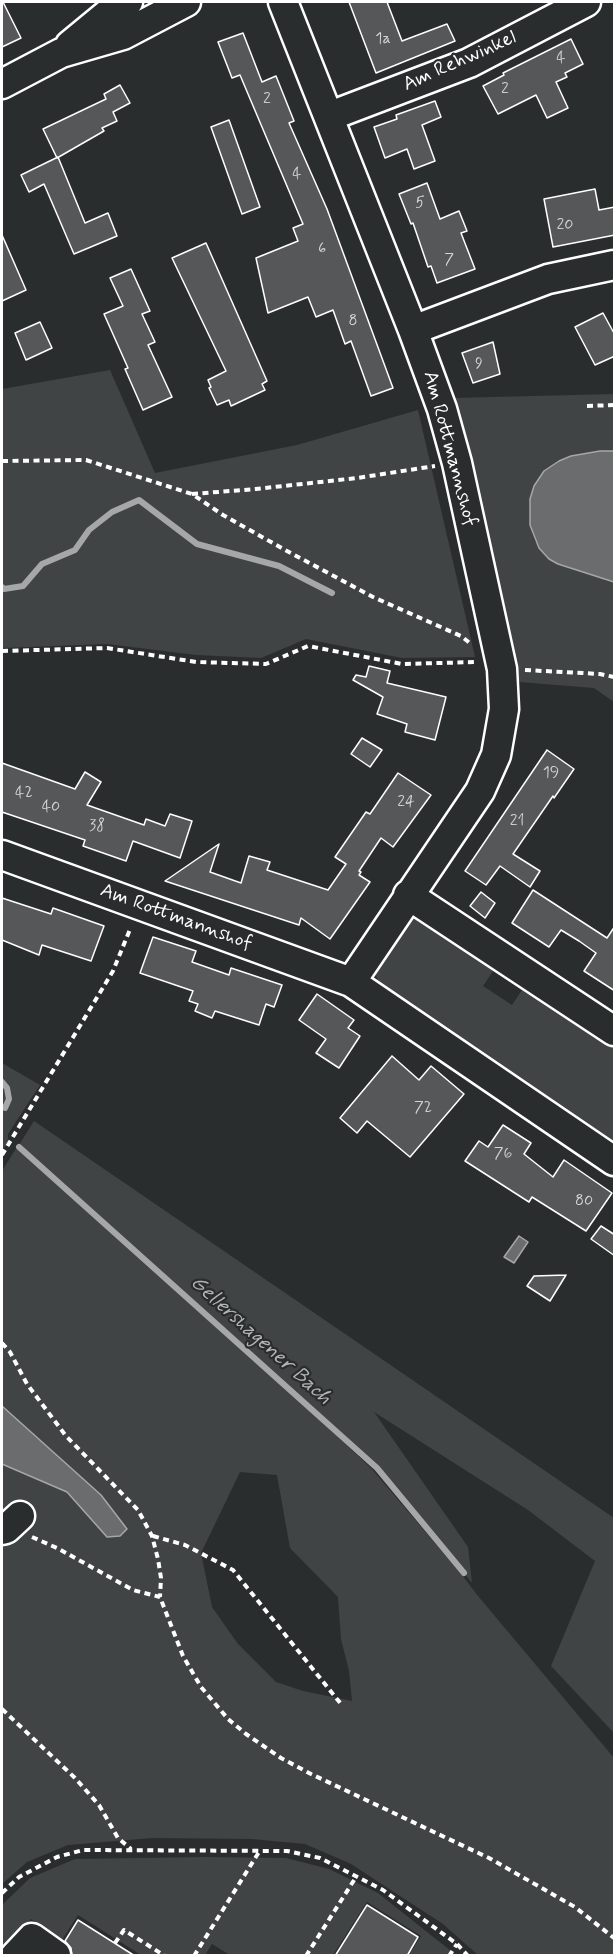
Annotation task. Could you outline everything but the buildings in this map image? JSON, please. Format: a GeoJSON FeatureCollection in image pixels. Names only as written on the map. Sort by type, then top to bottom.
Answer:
{"type":"FeatureCollection","features":[{"type":"Feature","properties":{"kind":"street"},"geometry":{"type":"LineString","coordinates":[[62,53],[110,12],[128,2]]}},
{"type":"Feature","properties":{"kind":"street"},"geometry":{"type":"LineString","coordinates":[[2,84],[62,53],[123,35],[186,2]]}},
{"type":"Feature","properties":{"kind":"street","name":"Am Rottmannshof"},"geometry":{"type":"LineString","coordinates":[[283,2],[330,116],[442,409],[457,463],[502,669],[504,709],[496,754],[480,791],[351,982]]}},
{"type":"Feature","properties":{"kind":"street","name":"Am Rehwinkel"},"geometry":{"type":"LineString","coordinates":[[330,116],[469,63],[586,2]]}},
{"type":"Feature","properties":{"kind":"street"},"geometry":{"type":"LineString","coordinates":[[413,330],[548,279],[615,264]]}},
{"type":"Feature","properties":{"kind":"street","name":"Am Rottmannshof"},"geometry":{"type":"LineString","coordinates":[[2,855],[351,982],[615,1161]]}},
{"type":"Feature","properties":{"kind":"street"},"geometry":{"type":"LineString","coordinates":[[408,895],[615,1031]]}},
{"type":"Feature","properties":{"kind":"street"},"geometry":{"type":"LineString","coordinates":[[15,1956],[32,1938],[56,1954]]}},
{"type":"Feature","properties":{"kind":"path"},"geometry":{"type":"LineString","coordinates":[[587,406],[615,405]]}},
{"type":"Feature","properties":{"kind":"path"},"geometry":{"type":"LineString","coordinates":[[2,461],[86,460],[192,494],[264,539],[364,593],[461,636],[502,669]]}},
{"type":"Feature","properties":{"kind":"path"},"geometry":{"type":"LineString","coordinates":[[192,494],[357,478],[457,463]]}},
{"type":"Feature","properties":{"kind":"path"},"geometry":{"type":"LineString","coordinates":[[2,651],[107,648],[196,662],[266,664],[308,646],[402,664],[477,662],[502,669],[600,674],[615,677]]}},
{"type":"Feature","properties":{"kind":"path"},"geometry":{"type":"LineString","coordinates":[[2,1155],[113,971],[140,905]]}},
{"type":"Feature","properties":{"kind":"path"},"geometry":{"type":"LineString","coordinates":[[2,1343],[10,1352],[27,1384],[66,1436],[138,1510],[152,1536],[161,1578],[160,1597],[183,1656],[201,1687],[228,1719],[281,1758],[489,1858],[574,1907],[615,1938]]}},
{"type":"Feature","properties":{"kind":"path"},"geometry":{"type":"LineString","coordinates":[[9,1525],[134,1590],[160,1597]]}},
{"type":"Feature","properties":{"kind":"path"},"geometry":{"type":"LineString","coordinates":[[152,1536],[185,1545],[233,1570],[341,1704]]}},
{"type":"Feature","properties":{"kind":"path"},"geometry":{"type":"LineString","coordinates":[[2,1709],[75,1778],[99,1805],[118,1838],[131,1850]]}},
{"type":"Feature","properties":{"kind":"path"},"geometry":{"type":"LineString","coordinates":[[2,1893],[19,1877],[57,1857],[83,1850],[287,1851],[320,1858],[383,1890],[457,1944],[468,1956]]}},
{"type":"Feature","properties":{"kind":"path"},"geometry":{"type":"LineString","coordinates":[[194,1956],[260,1851]]}},
{"type":"Feature","properties":{"kind":"path"},"geometry":{"type":"LineString","coordinates":[[306,1956],[356,1877]]}},
{"type":"Feature","properties":{"kind":"path"},"geometry":{"type":"LineString","coordinates":[[115,1943],[124,1930],[165,1956]]}},
{"type":"Feature","properties":{"kind":"path"},"geometry":{"type":"LineString","coordinates":[[449,1956],[457,1944]]}},
{"type":"Feature","properties":{"kind":"shaded area"},"geometry":{"type":"Polygon","coordinates":[[[110,370],[155,473],[297,445],[418,410],[475,657],[402,658],[306,639],[261,658],[196,655],[107,644],[2,648],[2,389],[110,370]]]}},
{"type":"Feature","properties":{"kind":"shaded area"},"geometry":{"type":"Polygon","coordinates":[[[614,394],[614,451],[571,456],[544,471],[534,486],[530,499],[530,525],[535,541],[544,554],[558,564],[614,582],[614,702],[594,688],[519,682],[508,624],[454,398],[614,394]]]}},
{"type":"Feature","properties":{"kind":"shaded area"},"geometry":{"type":"Polygon","coordinates":[[[614,451],[614,582],[549,559],[539,548],[530,525],[530,499],[534,486],[544,471],[571,456],[614,451]]]}},
{"type":"Feature","properties":{"kind":"shaded area"},"geometry":{"type":"Polygon","coordinates":[[[426,916],[614,1041],[614,1149],[383,992],[376,976],[378,957],[398,926],[413,918],[426,916]],[[493,971],[483,986],[512,1005],[522,990],[493,971]]]}},
{"type":"Feature","properties":{"kind":"shaded area"},"geometry":{"type":"Polygon","coordinates":[[[2,1063],[40,1085],[8,1134],[8,1142],[2,1151],[2,1063]]]}},
{"type":"Feature","properties":{"kind":"shaded area"},"geometry":{"type":"Polygon","coordinates":[[[34,1121],[614,1518],[614,1733],[551,1666],[595,1561],[528,1510],[374,1412],[468,1547],[472,1583],[378,1466],[19,1145],[34,1121]]]}},
{"type":"Feature","properties":{"kind":"shaded area"},"geometry":{"type":"Polygon","coordinates":[[[17,1147],[371,1468],[614,1758],[614,1955],[478,1955],[443,1924],[351,1864],[305,1844],[252,1839],[152,1838],[68,1845],[27,1862],[2,1884],[2,1171],[17,1147]],[[240,1472],[201,1553],[212,1607],[238,1644],[276,1682],[303,1691],[352,1701],[349,1671],[341,1639],[338,1597],[290,1548],[277,1475],[240,1472]]]}},
{"type":"Feature","properties":{"kind":"shaded area"},"geometry":{"type":"Polygon","coordinates":[[[519,1236],[528,1242],[514,1263],[504,1257],[519,1236]]]}},
{"type":"Feature","properties":{"kind":"shaded area"},"geometry":{"type":"Polygon","coordinates":[[[2,1406],[101,1495],[127,1529],[120,1536],[107,1537],[67,1492],[2,1464],[2,1406]]]}},
{"type":"Feature","properties":{"kind":"shaded area"},"geometry":{"type":"Polygon","coordinates":[[[286,1858],[329,1869],[378,1893],[456,1955],[409,1955],[421,1936],[367,1902],[333,1955],[230,1955],[212,1944],[205,1955],[141,1955],[78,1915],[62,1940],[31,1919],[2,1949],[2,1905],[30,1878],[75,1859],[286,1858]]]}},
{"type":"Feature","properties":{"kind":"waterway"},"geometry":{"type":"LineString","coordinates":[[2,587],[4,589],[23,586],[42,564],[75,550],[89,530],[112,512],[139,500],[197,544],[279,566],[332,593]]}},
{"type":"Feature","properties":{"kind":"waterway","name":"Gellershagener Bach"},"geometry":{"type":"LineString","coordinates":[[2,1082],[7,1088],[9,1099],[5,1108],[2,1107]]}},
{"type":"Feature","properties":{"kind":"waterway","name":"Gellershagener Bach"},"geometry":{"type":"LineString","coordinates":[[19,1147],[377,1468],[464,1573]]}}]}
